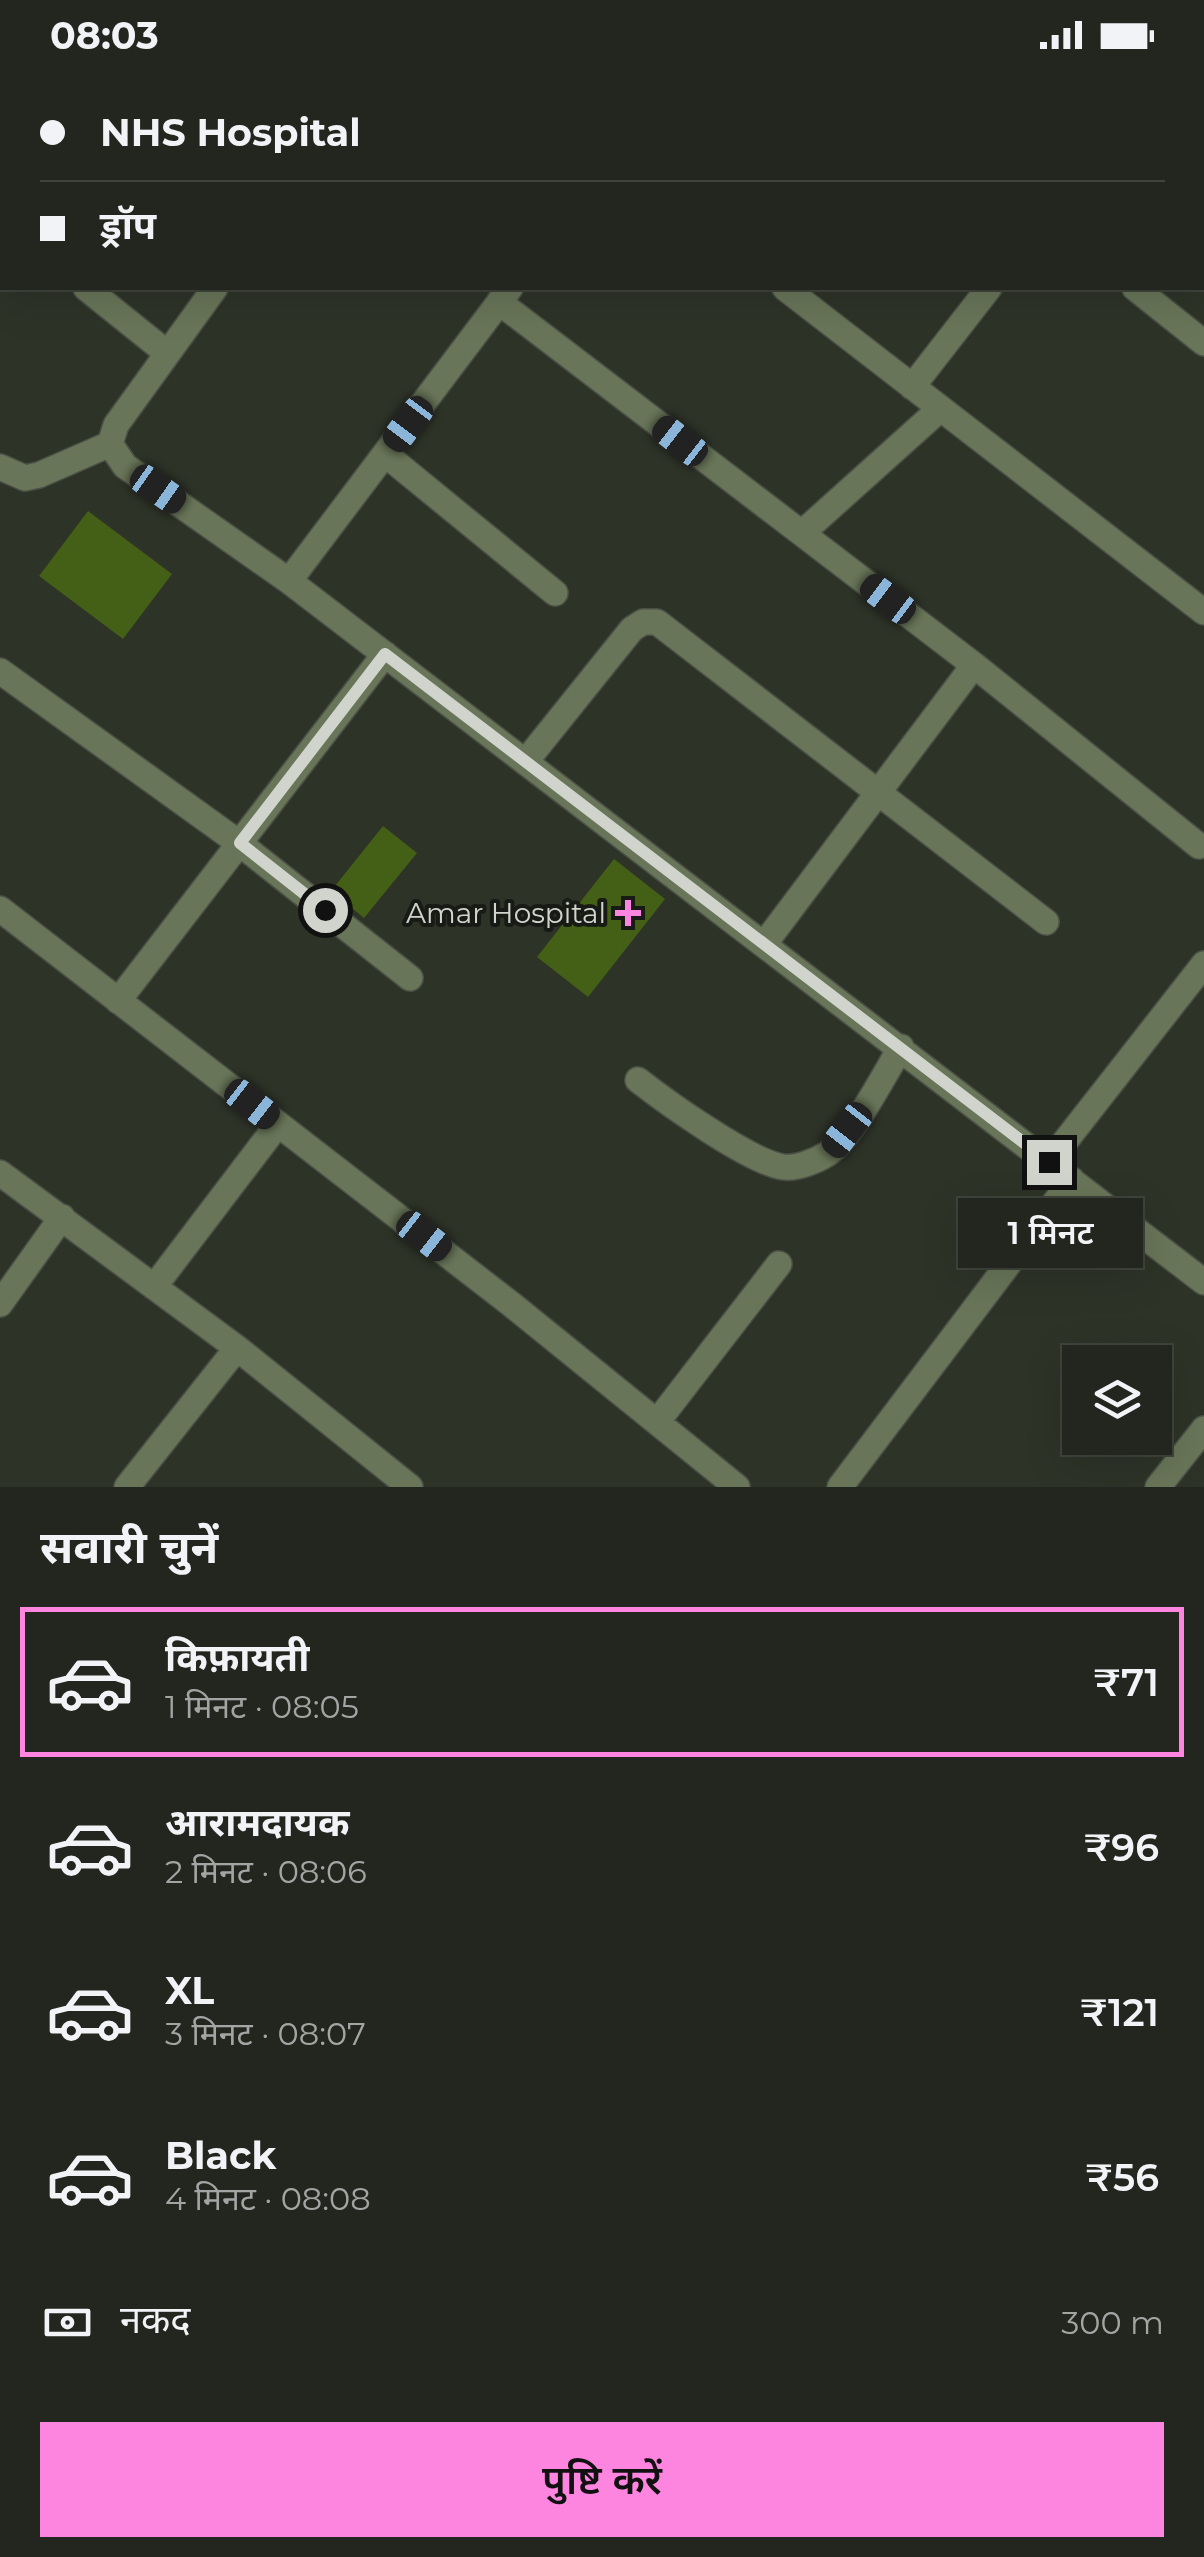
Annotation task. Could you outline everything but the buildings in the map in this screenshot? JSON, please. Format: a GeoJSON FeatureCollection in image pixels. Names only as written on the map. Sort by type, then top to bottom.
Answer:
{"type":"FeatureCollection","features":[{"type":"Feature","properties":{"kind":"street"},"geometry":{"type":"LineString","coordinates":[[89,290],[168,353]]}},
{"type":"Feature","properties":{"kind":"street"},"geometry":{"type":"LineString","coordinates":[[0,467],[24,478],[40,475],[110,444],[124,410],[215,290]]}},
{"type":"Feature","properties":{"kind":"street"},"geometry":{"type":"LineString","coordinates":[[789,290],[1204,612]]}},
{"type":"Feature","properties":{"kind":"street"},"geometry":{"type":"LineString","coordinates":[[912,387],[986,290]]}},
{"type":"Feature","properties":{"kind":"street"},"geometry":{"type":"LineString","coordinates":[[1138,290],[1204,343]]}},
{"type":"Feature","properties":{"kind":"street"},"geometry":{"type":"LineString","coordinates":[[289,581],[504,295],[1199,846]]}},
{"type":"Feature","properties":{"kind":"street"},"geometry":{"type":"LineString","coordinates":[[802,533],[940,409]]}},
{"type":"Feature","properties":{"kind":"street"},"geometry":{"type":"LineString","coordinates":[[110,444],[126,466],[289,581],[901,1046],[1204,1282]]}},
{"type":"Feature","properties":{"kind":"street"},"geometry":{"type":"LineString","coordinates":[[384,454],[555,593]]}},
{"type":"Feature","properties":{"kind":"street"},"geometry":{"type":"LineString","coordinates":[[526,762],[632,629],[644,622],[657,622],[1046,922]]}},
{"type":"Feature","properties":{"kind":"street"},"geometry":{"type":"LineString","coordinates":[[118,1000],[385,654]]}},
{"type":"Feature","properties":{"kind":"street"},"geometry":{"type":"LineString","coordinates":[[765,943],[974,665]]}},
{"type":"Feature","properties":{"kind":"street"},"geometry":{"type":"LineString","coordinates":[[0,670],[240,843],[410,978]]}},
{"type":"Feature","properties":{"kind":"street"},"geometry":{"type":"LineString","coordinates":[[0,909],[737,1487]]}},
{"type":"Feature","properties":{"kind":"street"},"geometry":{"type":"LineString","coordinates":[[1049,1162],[1201,975]]}},
{"type":"Feature","properties":{"kind":"street"},"geometry":{"type":"LineString","coordinates":[[638,1080],[753,1154],[784,1167],[794,1166],[829,1153],[864,1107],[901,1046]]}},
{"type":"Feature","properties":{"kind":"street"},"geometry":{"type":"LineString","coordinates":[[154,1287],[278,1124]]}},
{"type":"Feature","properties":{"kind":"street"},"geometry":{"type":"LineString","coordinates":[[0,1173],[237,1348],[402,1484]]}},
{"type":"Feature","properties":{"kind":"street"},"geometry":{"type":"LineString","coordinates":[[840,1487],[1072,1180]]}},
{"type":"Feature","properties":{"kind":"street"},"geometry":{"type":"LineString","coordinates":[[0,1304],[62,1217]]}},
{"type":"Feature","properties":{"kind":"street"},"geometry":{"type":"LineString","coordinates":[[656,1422],[780,1264]]}},
{"type":"Feature","properties":{"kind":"street"},"geometry":{"type":"LineString","coordinates":[[126,1487],[237,1348]]}},
{"type":"Feature","properties":{"kind":"street"},"geometry":{"type":"LineString","coordinates":[[1158,1487],[1204,1429]]}},
{"type":"Feature","properties":{"kind":"place","name":"Amar Hospital"},"geometry":{"type":"Point","coordinates":[628,913]}},
{"type":"Feature","properties":{"kind":"route"},"geometry":{"type":"LineString","coordinates":[[325,910],[240,843],[385,654],[1049,1162]]}}]}
